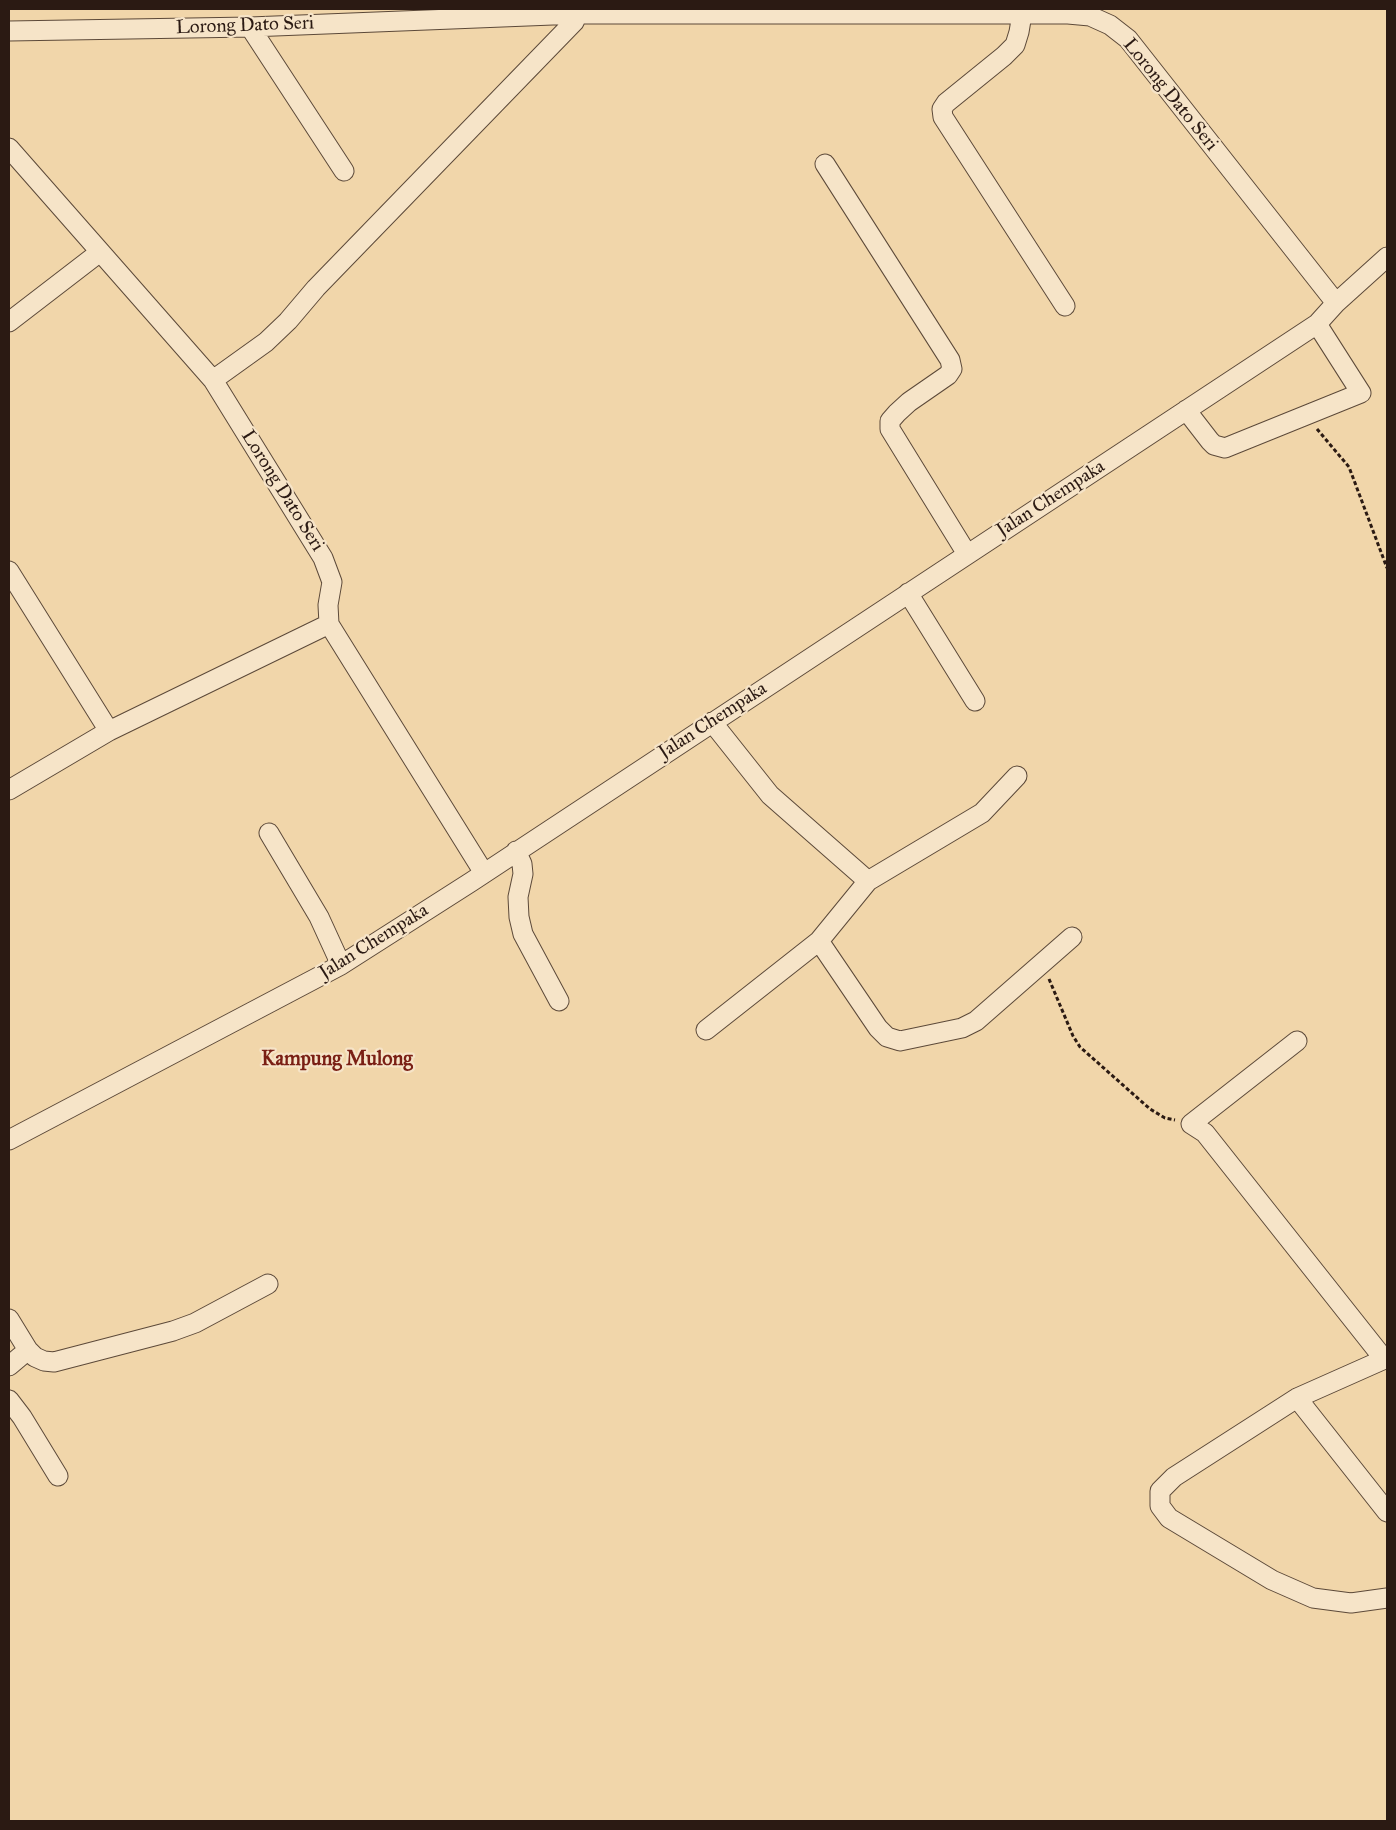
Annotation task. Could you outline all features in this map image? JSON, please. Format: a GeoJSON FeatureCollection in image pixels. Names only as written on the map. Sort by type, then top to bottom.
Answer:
{"type":"FeatureCollection","features":[{"type":"Feature","properties":{"kind":"street","name":"Lorong Dato Seri"},"geometry":{"type":"LineString","coordinates":[[9,31],[250,27],[578,14],[1068,14],[1090,16],[1110,25],[1128,39],[1336,303]]}},
{"type":"Feature","properties":{"kind":"street"},"geometry":{"type":"LineString","coordinates":[[213,380],[266,342],[288,321],[316,288],[574,22],[578,14]]}},
{"type":"Feature","properties":{"kind":"street"},"geometry":{"type":"LineString","coordinates":[[1022,14],[1015,45],[946,103],[942,109],[943,117],[1065,306]]}},
{"type":"Feature","properties":{"kind":"street"},"geometry":{"type":"LineString","coordinates":[[250,27],[344,171]]}},
{"type":"Feature","properties":{"kind":"street","name":"Lorong Dato Seri"},"geometry":{"type":"LineString","coordinates":[[9,148],[213,380],[323,558],[332,582],[328,605],[329,624]]}},
{"type":"Feature","properties":{"kind":"street"},"geometry":{"type":"LineString","coordinates":[[825,164],[950,360],[952,369],[948,375],[903,407],[890,421],[890,429],[967,554]]}},
{"type":"Feature","properties":{"kind":"street"},"geometry":{"type":"LineString","coordinates":[[9,322],[100,252]]}},
{"type":"Feature","properties":{"kind":"street","name":"Jalan Chempaka"},"geometry":{"type":"LineString","coordinates":[[9,1140],[341,965],[484,873],[1317,324],[1336,303],[1387,257]]}},
{"type":"Feature","properties":{"kind":"street"},"geometry":{"type":"LineString","coordinates":[[1186,410],[1214,445],[1225,448],[1361,392],[1317,324]]}},
{"type":"Feature","properties":{"kind":"street"},"geometry":{"type":"LineString","coordinates":[[9,570],[109,731]]}},
{"type":"Feature","properties":{"kind":"street"},"geometry":{"type":"LineString","coordinates":[[908,593],[975,701]]}},
{"type":"Feature","properties":{"kind":"street"},"geometry":{"type":"LineString","coordinates":[[9,790],[109,731],[329,624],[484,873]]}},
{"type":"Feature","properties":{"kind":"street"},"geometry":{"type":"LineString","coordinates":[[712,722],[770,795],[868,881]]}},
{"type":"Feature","properties":{"kind":"street"},"geometry":{"type":"LineString","coordinates":[[706,1030],[819,941],[868,881],[982,813],[1017,776]]}},
{"type":"Feature","properties":{"kind":"street"},"geometry":{"type":"LineString","coordinates":[[270,833],[319,917],[341,965]]}},
{"type":"Feature","properties":{"kind":"street"},"geometry":{"type":"LineString","coordinates":[[516,851],[522,864],[523,874],[518,897],[519,917],[523,934],[559,1001]]}},
{"type":"Feature","properties":{"kind":"street"},"geometry":{"type":"LineString","coordinates":[[819,941],[878,1028],[887,1037],[900,1041],[962,1028],[976,1021],[1072,937]]}},
{"type":"Feature","properties":{"kind":"street"},"geometry":{"type":"LineString","coordinates":[[1297,1041],[1191,1124],[1205,1133],[1386,1359],[1297,1398],[1174,1477],[1160,1491],[1160,1506],[1169,1518],[1272,1580],[1313,1598],[1351,1603],[1387,1598]]}},
{"type":"Feature","properties":{"kind":"street"},"geometry":{"type":"LineString","coordinates":[[9,1320],[28,1350],[35,1357],[44,1361],[54,1362],[173,1331],[195,1323],[268,1284]]}},
{"type":"Feature","properties":{"kind":"street"},"geometry":{"type":"LineString","coordinates":[[9,1366],[28,1350]]}},
{"type":"Feature","properties":{"kind":"street"},"geometry":{"type":"LineString","coordinates":[[1297,1398],[1387,1512]]}},
{"type":"Feature","properties":{"kind":"street"},"geometry":{"type":"LineString","coordinates":[[9,1400],[22,1417],[58,1476]]}},
{"type":"Feature","properties":{"kind":"path"},"geometry":{"type":"LineString","coordinates":[[1305,415],[1349,467],[1387,568]]}},
{"type":"Feature","properties":{"kind":"path"},"geometry":{"type":"LineString","coordinates":[[1039,967],[1049,979],[1073,1036],[1080,1047],[1164,1118],[1191,1124]]}},
{"type":"Feature","properties":{"kind":"district","name":"Kampung Mulong"},"geometry":{"type":"Point","coordinates":[337,1060]}}]}
